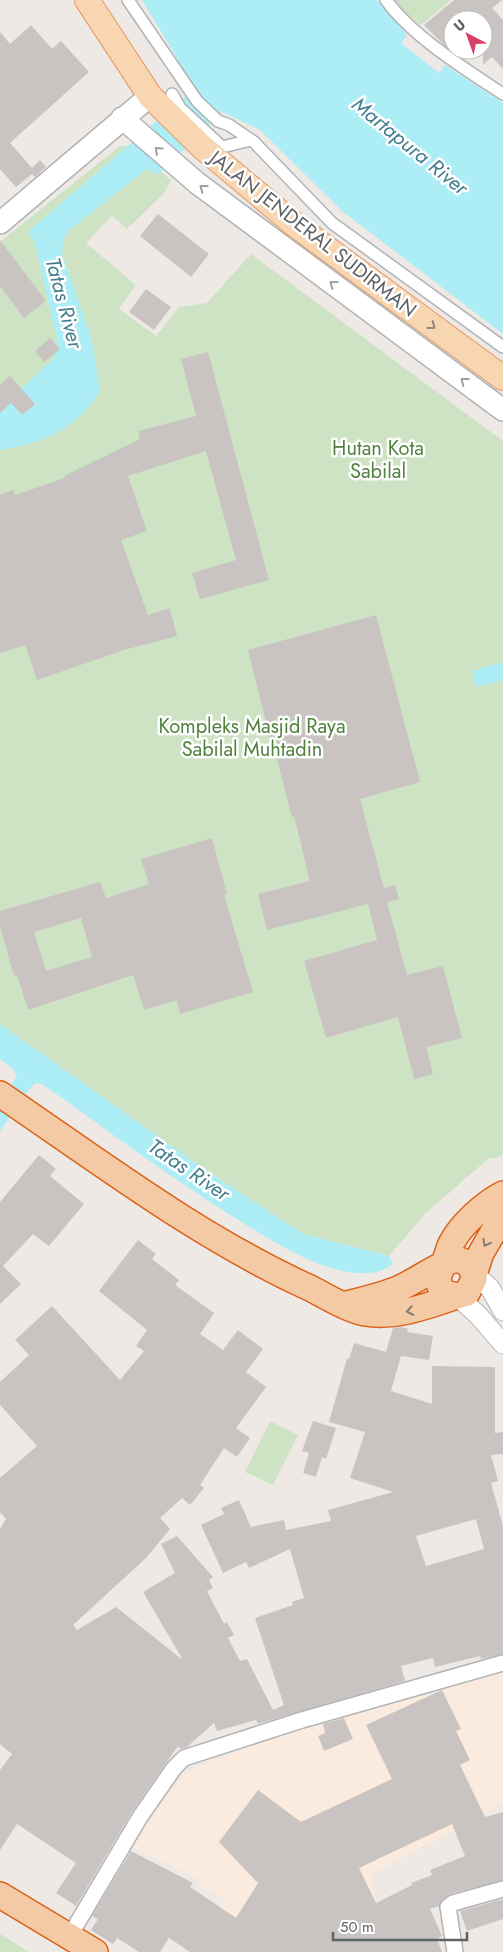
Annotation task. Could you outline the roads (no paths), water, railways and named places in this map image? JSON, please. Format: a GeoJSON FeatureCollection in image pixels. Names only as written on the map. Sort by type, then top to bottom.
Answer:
{"type":"FeatureCollection","features":[{"type":"Feature","properties":{"kind":"highway"},"geometry":{"type":"LineString","coordinates":[[10,1100],[251,1260],[353,1310],[382,1315],[418,1309],[457,1296],[471,1289],[481,1252],[503,1215]]}},
{"type":"Feature","properties":{"kind":"highway"},"geometry":{"type":"LineString","coordinates":[[457,1296],[450,1296],[441,1288],[438,1276],[456,1236],[488,1204],[503,1194]]}},
{"type":"Feature","properties":{"kind":"highway"},"geometry":{"type":"LineString","coordinates":[[344,1305],[398,1289],[453,1260],[459,1260],[468,1264],[474,1274]]}},
{"type":"Feature","properties":{"kind":"highway"},"geometry":{"type":"LineString","coordinates":[[0,1895],[95,1952]]}},
{"type":"Feature","properties":{"kind":"main road","name":"JALAN JENDERAL SUDIRMAN"},"geometry":{"type":"LineString","coordinates":[[87,0],[161,99],[294,224],[503,378]]}},
{"type":"Feature","properties":{"kind":"main road"},"geometry":{"type":"LineString","coordinates":[[0,223],[64,170],[130,125],[161,99]]}},
{"type":"Feature","properties":{"kind":"main road","name":"JALAN JENDERAL SUDIRMAN"},"geometry":{"type":"LineString","coordinates":[[130,125],[178,168],[503,410]]}},
{"type":"Feature","properties":{"kind":"street"},"geometry":{"type":"LineString","coordinates":[[128,0],[208,113],[218,121],[230,125],[251,140],[272,159],[332,223],[503,347]]}},
{"type":"Feature","properties":{"kind":"street"},"geometry":{"type":"LineString","coordinates":[[386,0],[395,12],[457,64],[503,94]]}},
{"type":"Feature","properties":{"kind":"street"},"geometry":{"type":"LineString","coordinates":[[205,141],[222,147],[251,140]]}},
{"type":"Feature","properties":{"kind":"street"},"geometry":{"type":"LineString","coordinates":[[474,1274],[490,1288],[503,1311]]}},
{"type":"Feature","properties":{"kind":"street"},"geometry":{"type":"LineString","coordinates":[[457,1296],[478,1315],[503,1344]]}},
{"type":"Feature","properties":{"kind":"street"},"geometry":{"type":"LineString","coordinates":[[69,1937],[140,1817],[174,1768],[184,1758],[302,1720],[503,1663]]}},
{"type":"Feature","properties":{"kind":"street"},"geometry":{"type":"LineString","coordinates":[[455,1952],[448,1907],[453,1903],[503,1889]]}},
{"type":"Feature","properties":{"kind":"water"},"geometry":{"type":"Polygon","coordinates":[[[142,0],[377,0],[407,35],[401,43],[439,73],[445,65],[503,103],[503,334],[342,211],[260,130],[222,112],[159,174],[147,169],[68,231],[63,241],[62,254],[92,340],[100,390],[91,404],[70,425],[31,443],[0,450],[0,402],[21,389],[54,358],[57,340],[34,240],[29,234],[30,230],[195,88],[142,0]]]}},
{"type":"Feature","properties":{"kind":"water"},"geometry":{"type":"Polygon","coordinates":[[[503,662],[503,680],[476,687],[472,671],[503,662]]]}},
{"type":"Feature","properties":{"kind":"water","name":"Tatas River"},"geometry":{"type":"Polygon","coordinates":[[[0,1024],[198,1165],[303,1234],[389,1256],[393,1264],[377,1272],[358,1273],[329,1267],[300,1256],[195,1192],[42,1084],[36,1083],[32,1086],[0,1131],[0,1101],[17,1076],[13,1069],[0,1059],[0,1024]]]}},
{"type":"Feature","properties":{"kind":"water label","name":"Martapura River"},"geometry":{"type":"Point","coordinates":[410,146]}},
{"type":"Feature","properties":{"kind":"park label","name":"Hutan Kota Sabilal"},"geometry":{"type":"Point","coordinates":[378,460]}},
{"type":"Feature","properties":{"kind":"park label","name":"Kompleks Masjid Raya Sabilal Muhtadin"},"geometry":{"type":"Point","coordinates":[252,738]}}]}
